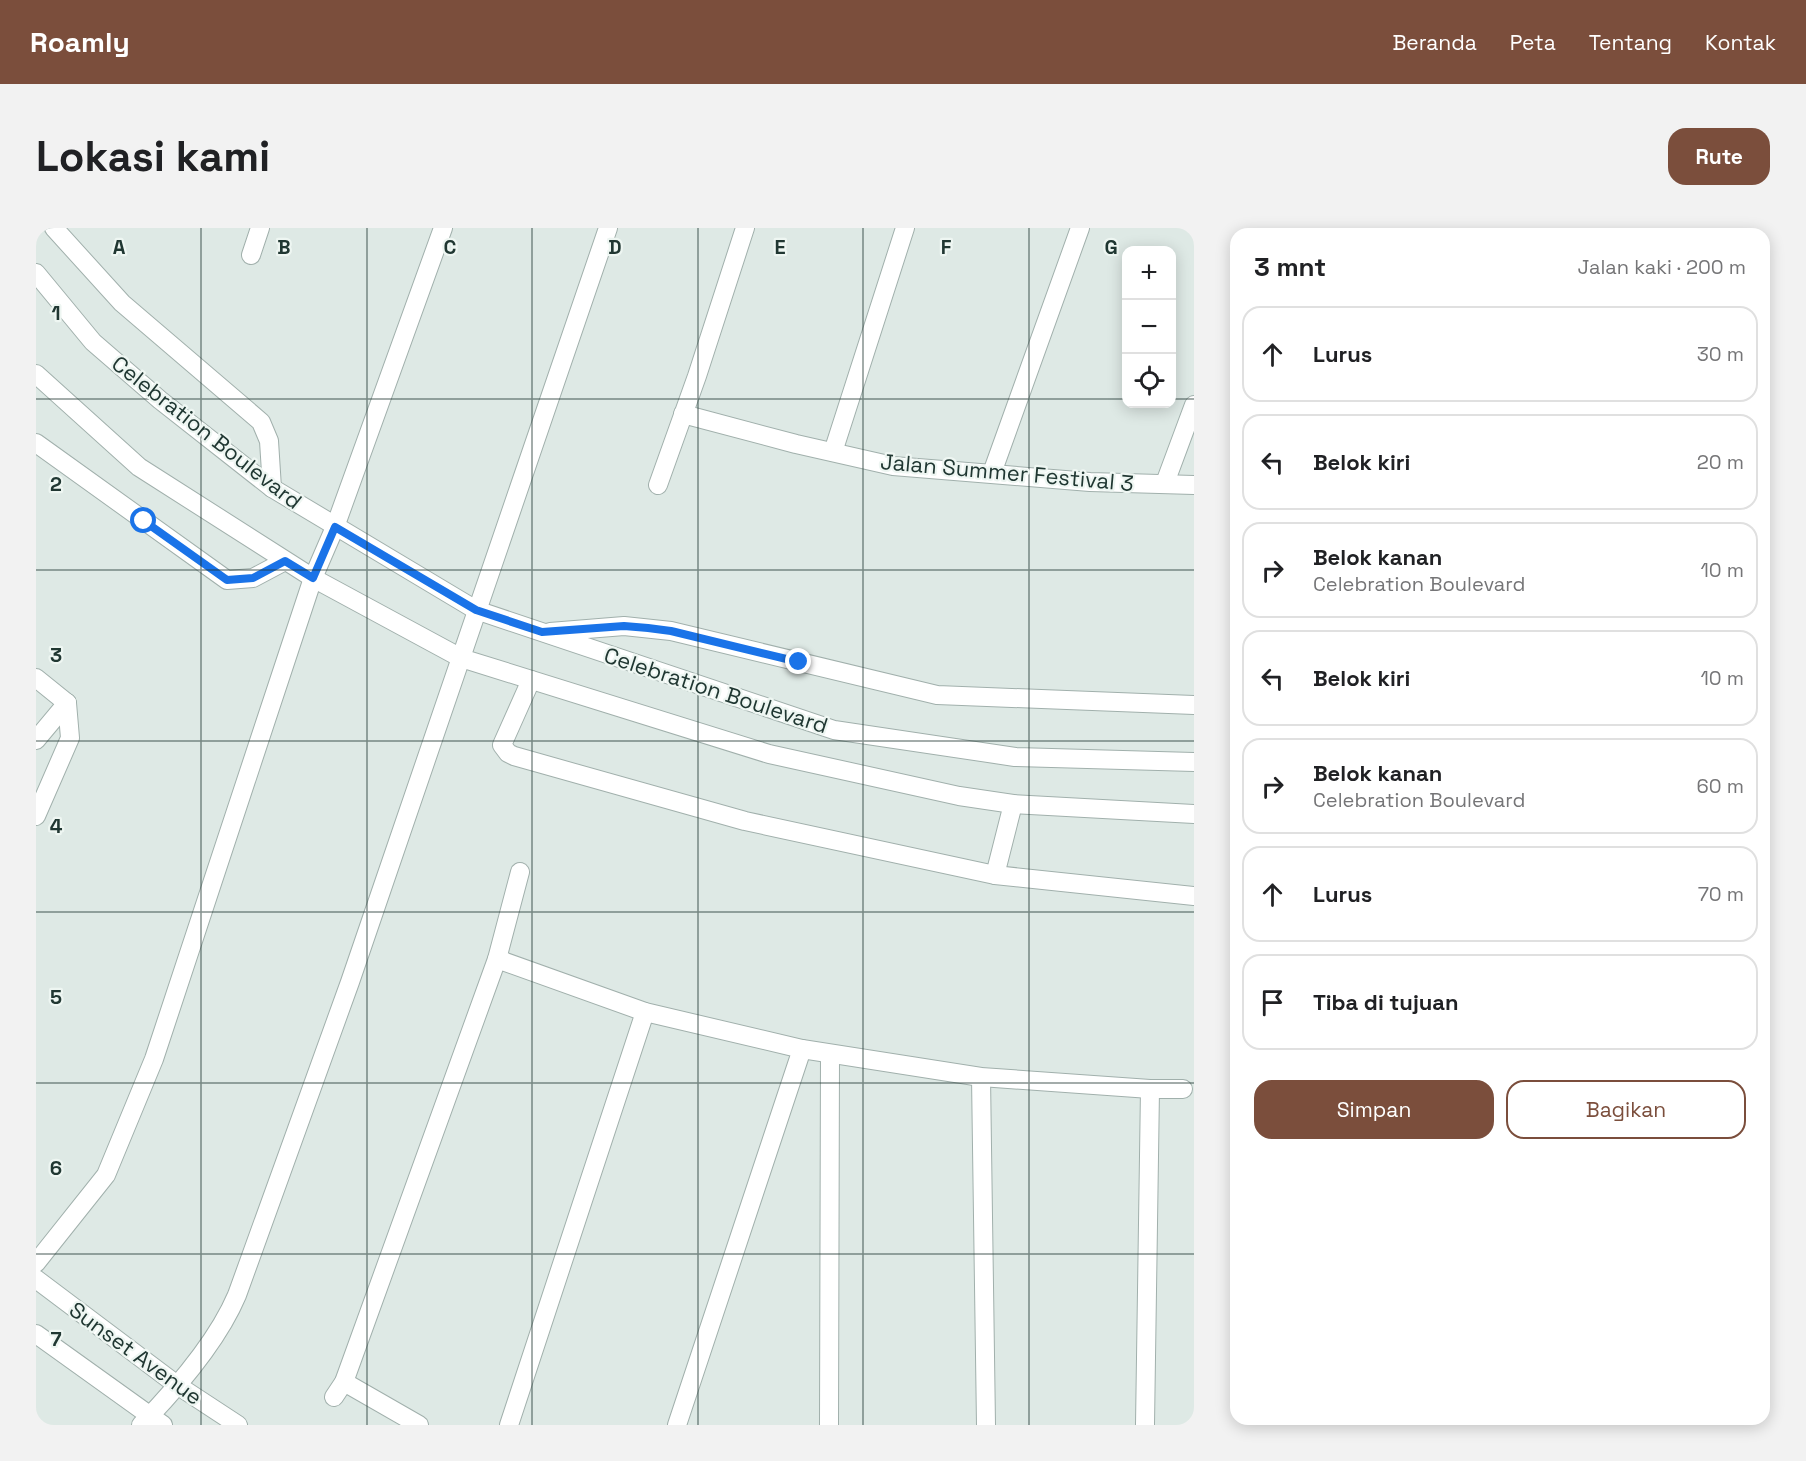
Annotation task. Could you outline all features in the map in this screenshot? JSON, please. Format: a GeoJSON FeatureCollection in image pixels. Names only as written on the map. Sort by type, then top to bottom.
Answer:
{"type":"FeatureCollection","features":[{"type":"Feature","properties":{"kind":"street"},"geometry":{"type":"LineString","coordinates":[[54,228],[122,303],[261,422],[269,441],[272,488]]}},
{"type":"Feature","properties":{"kind":"street"},"geometry":{"type":"LineString","coordinates":[[251,255],[260,228]]}},
{"type":"Feature","properties":{"kind":"street"},"geometry":{"type":"LineString","coordinates":[[36,1263],[106,1175],[154,1059],[313,578],[335,527],[443,228]]}},
{"type":"Feature","properties":{"kind":"street"},"geometry":{"type":"LineString","coordinates":[[151,1422],[229,1315],[237,1295],[346,993],[608,228]]}},
{"type":"Feature","properties":{"kind":"street"},"geometry":{"type":"LineString","coordinates":[[658,485],[745,228]]}},
{"type":"Feature","properties":{"kind":"street"},"geometry":{"type":"LineString","coordinates":[[833,452],[904,228]]}},
{"type":"Feature","properties":{"kind":"street"},"geometry":{"type":"LineString","coordinates":[[992,473],[1080,228]]}},
{"type":"Feature","properties":{"kind":"street","name":"Celebration Boulevard"},"geometry":{"type":"LineString","coordinates":[[36,273],[93,342],[160,400],[272,488],[476,610],[834,730],[1015,758],[1194,762]]}},
{"type":"Feature","properties":{"kind":"street","name":"Celebration Boulevard"},"geometry":{"type":"LineString","coordinates":[[36,374],[139,467],[313,578],[461,658],[769,754],[959,796],[1013,804],[1194,814]]}},
{"type":"Feature","properties":{"kind":"street"},"geometry":{"type":"LineString","coordinates":[[1165,483],[1194,405]]}},
{"type":"Feature","properties":{"kind":"street","name":"Jalan Summer Festival 3"},"geometry":{"type":"LineString","coordinates":[[683,414],[893,466],[1090,482],[1194,485]]}},
{"type":"Feature","properties":{"kind":"street"},"geometry":{"type":"LineString","coordinates":[[36,443],[227,580],[253,578],[285,561]]}},
{"type":"Feature","properties":{"kind":"street"},"geometry":{"type":"LineString","coordinates":[[542,632],[624,626],[671,631],[937,695],[1194,705]]}},
{"type":"Feature","properties":{"kind":"street"},"geometry":{"type":"LineString","coordinates":[[36,678],[67,703],[70,738],[36,816]]}},
{"type":"Feature","properties":{"kind":"street"},"geometry":{"type":"LineString","coordinates":[[531,680],[502,745],[508,753],[745,821],[995,875],[1194,896]]}},
{"type":"Feature","properties":{"kind":"street"},"geometry":{"type":"LineString","coordinates":[[36,740],[67,703]]}},
{"type":"Feature","properties":{"kind":"street"},"geometry":{"type":"LineString","coordinates":[[995,875],[1013,804]]}},
{"type":"Feature","properties":{"kind":"street"},"geometry":{"type":"LineString","coordinates":[[418,1425],[339,1389],[497,959],[520,872]]}},
{"type":"Feature","properties":{"kind":"street"},"geometry":{"type":"LineString","coordinates":[[497,959],[645,1012],[802,1049],[981,1077],[1150,1089],[1183,1089]]}},
{"type":"Feature","properties":{"kind":"street"},"geometry":{"type":"LineString","coordinates":[[509,1425],[645,1012]]}},
{"type":"Feature","properties":{"kind":"street"},"geometry":{"type":"LineString","coordinates":[[677,1425],[802,1049]]}},
{"type":"Feature","properties":{"kind":"street"},"geometry":{"type":"LineString","coordinates":[[829,1425],[830,1054]]}},
{"type":"Feature","properties":{"kind":"street"},"geometry":{"type":"LineString","coordinates":[[981,1077],[986,1425]]}},
{"type":"Feature","properties":{"kind":"street"},"geometry":{"type":"LineString","coordinates":[[1145,1425],[1150,1089]]}},
{"type":"Feature","properties":{"kind":"street","name":"Sunset Avenue"},"geometry":{"type":"LineString","coordinates":[[36,1279],[177,1386],[238,1425]]}},
{"type":"Feature","properties":{"kind":"street","name":"Sunset Avenue"},"geometry":{"type":"LineString","coordinates":[[36,1334],[151,1422]]}},
{"type":"Feature","properties":{"kind":"route"},"geometry":{"type":"LineString","coordinates":[[144,521],[227,580],[253,578],[285,561],[313,578],[335,527],[476,610],[542,632],[624,626],[648,628],[671,631],[799,662]]}}]}
